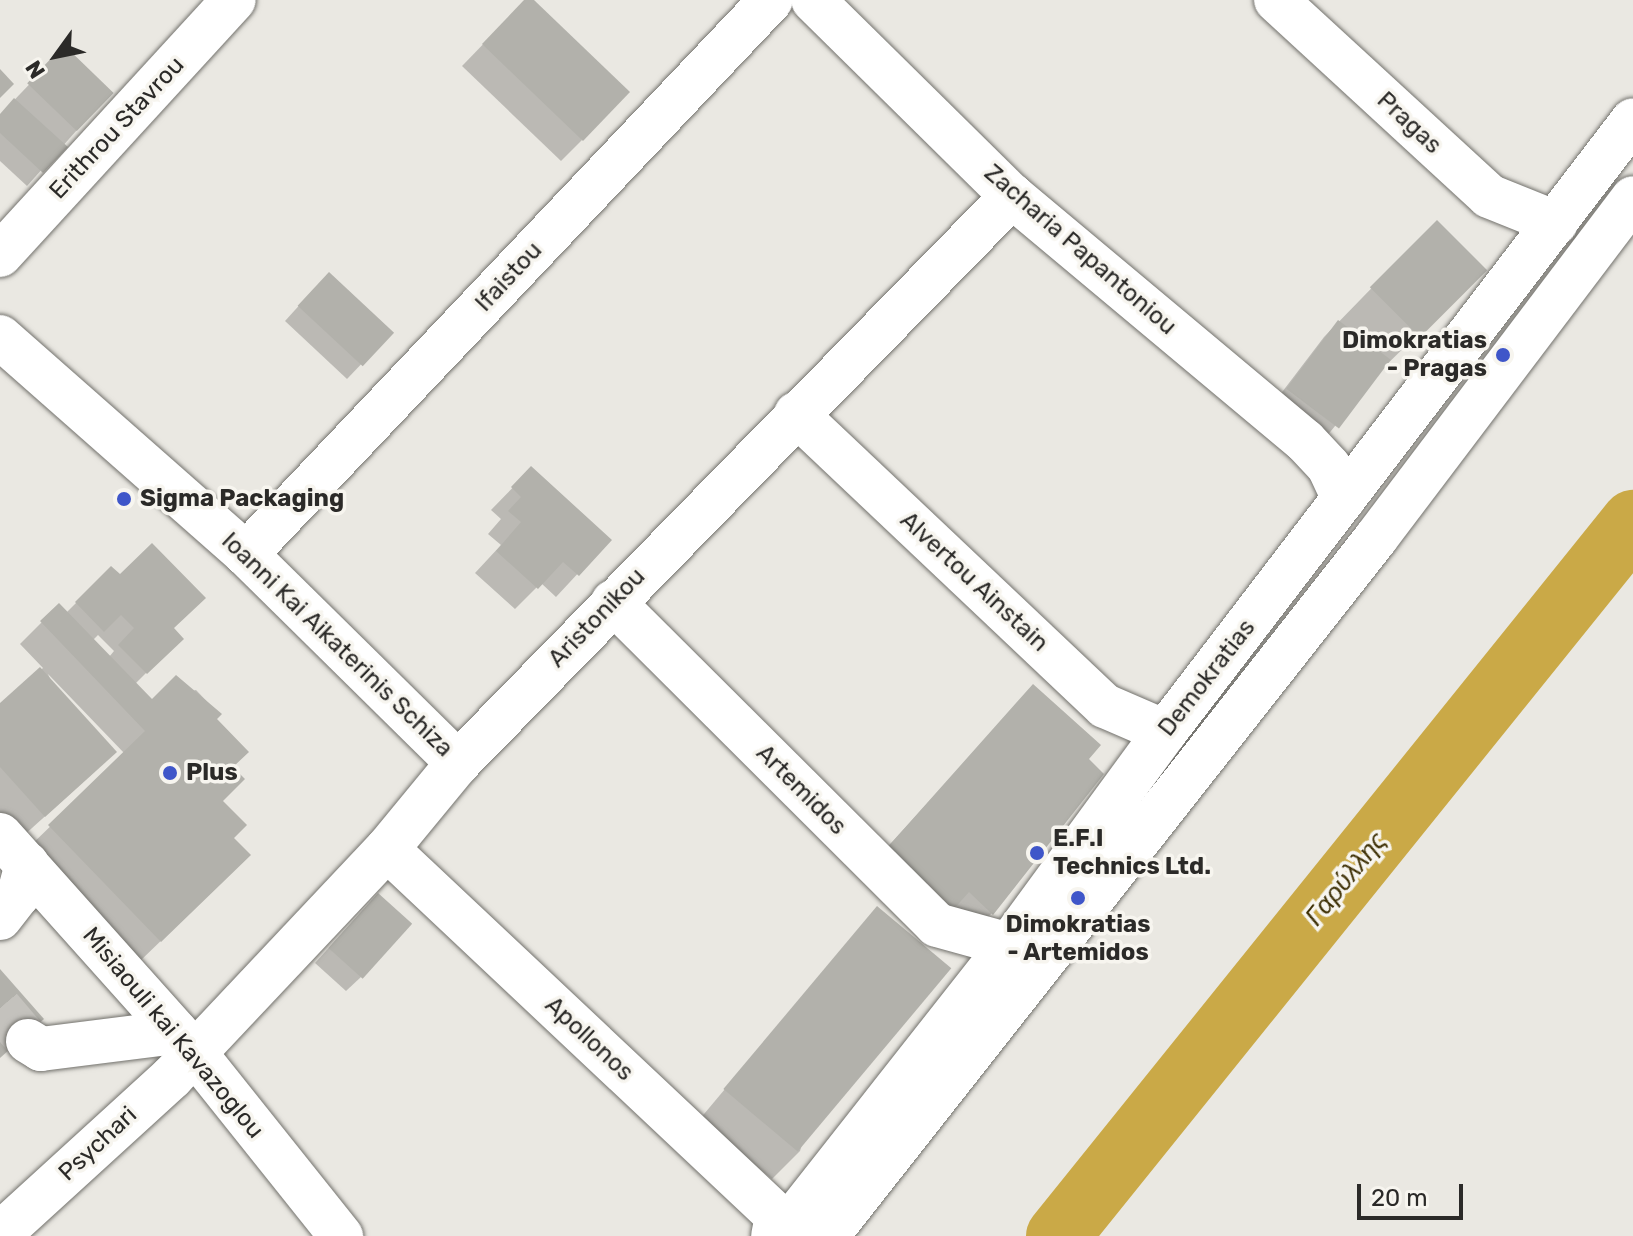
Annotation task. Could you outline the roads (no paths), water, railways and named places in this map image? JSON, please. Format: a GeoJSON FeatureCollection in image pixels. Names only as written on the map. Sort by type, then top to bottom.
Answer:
{"type":"FeatureCollection","features":[{"type":"Feature","properties":{"kind":"street","name":"Erithrou Stavrou"},"geometry":{"type":"LineString","coordinates":[[0,255],[234,0]]}},
{"type":"Feature","properties":{"kind":"street","name":"Ifaistou"},"geometry":{"type":"LineString","coordinates":[[246,554],[771,0]]}},
{"type":"Feature","properties":{"kind":"street","name":"Zacharia Papantoniou"},"geometry":{"type":"LineString","coordinates":[[813,0],[1012,196],[1305,441],[1329,467],[1344,499]]}},
{"type":"Feature","properties":{"kind":"street","name":"Pragas"},"geometry":{"type":"LineString","coordinates":[[1276,0],[1489,196],[1556,223]]}},
{"type":"Feature","properties":{"kind":"street","name":"Demokratias"},"geometry":{"type":"LineString","coordinates":[[773,1225],[1009,945],[1165,732],[1633,120]]}},
{"type":"Feature","properties":{"kind":"street","name":"Aristonikou"},"geometry":{"type":"LineString","coordinates":[[185,1042],[387,849],[458,763],[1012,196]]}},
{"type":"Feature","properties":{"kind":"street","name":"Demokratias"},"geometry":{"type":"LineString","coordinates":[[827,1236],[1376,538],[1633,198]]}},
{"type":"Feature","properties":{"kind":"street","name":"Ioanni Kai Aikaterinis Schiza"},"geometry":{"type":"LineString","coordinates":[[0,337],[246,554],[458,763]]}},
{"type":"Feature","properties":{"kind":"street","name":"Alvertou Ainstain"},"geometry":{"type":"LineString","coordinates":[[796,414],[1105,706],[1165,732]]}},
{"type":"Feature","properties":{"kind":"street","name":"Artemidos"},"geometry":{"type":"LineString","coordinates":[[613,602],[937,925],[1009,945]]}},
{"type":"Feature","properties":{"kind":"street","name":"Apollonos"},"geometry":{"type":"LineString","coordinates":[[387,849],[773,1225]]}},
{"type":"Feature","properties":{"kind":"street","name":"Misiaouli kai Kavazoglou"},"geometry":{"type":"LineString","coordinates":[[13,850],[185,1042],[341,1236]]}},
{"type":"Feature","properties":{"kind":"street"},"geometry":{"type":"LineString","coordinates":[[0,918],[19,894],[13,850]]}},
{"type":"Feature","properties":{"kind":"street"},"geometry":{"type":"LineString","coordinates":[[28,1041],[41,1049],[185,1042]]}},
{"type":"Feature","properties":{"kind":"street","name":"Psychari"},"geometry":{"type":"LineString","coordinates":[[0,1234],[185,1042]]}},
{"type":"Feature","properties":{"kind":"waterway","name":"Γαρύλλης"},"geometry":{"type":"LineString","coordinates":[[1058,1236],[1633,522]]}},
{"type":"Feature","properties":{"kind":"tunnel"},"geometry":{"type":"LineString","coordinates":[[0,1008],[28,1041]]}},
{"type":"Feature","properties":{"kind":"place","name":"Dimokratias - Pragas"},"geometry":{"type":"Point","coordinates":[1503,355]}},
{"type":"Feature","properties":{"kind":"place","name":"Sigma Packaging"},"geometry":{"type":"Point","coordinates":[124,499]}},
{"type":"Feature","properties":{"kind":"place","name":"Plus"},"geometry":{"type":"Point","coordinates":[170,773]}},
{"type":"Feature","properties":{"kind":"place","name":"E.F.I Technics Ltd."},"geometry":{"type":"Point","coordinates":[1037,853]}},
{"type":"Feature","properties":{"kind":"place","name":"Dimokratias - Artemidos"},"geometry":{"type":"Point","coordinates":[1078,898]}}]}
